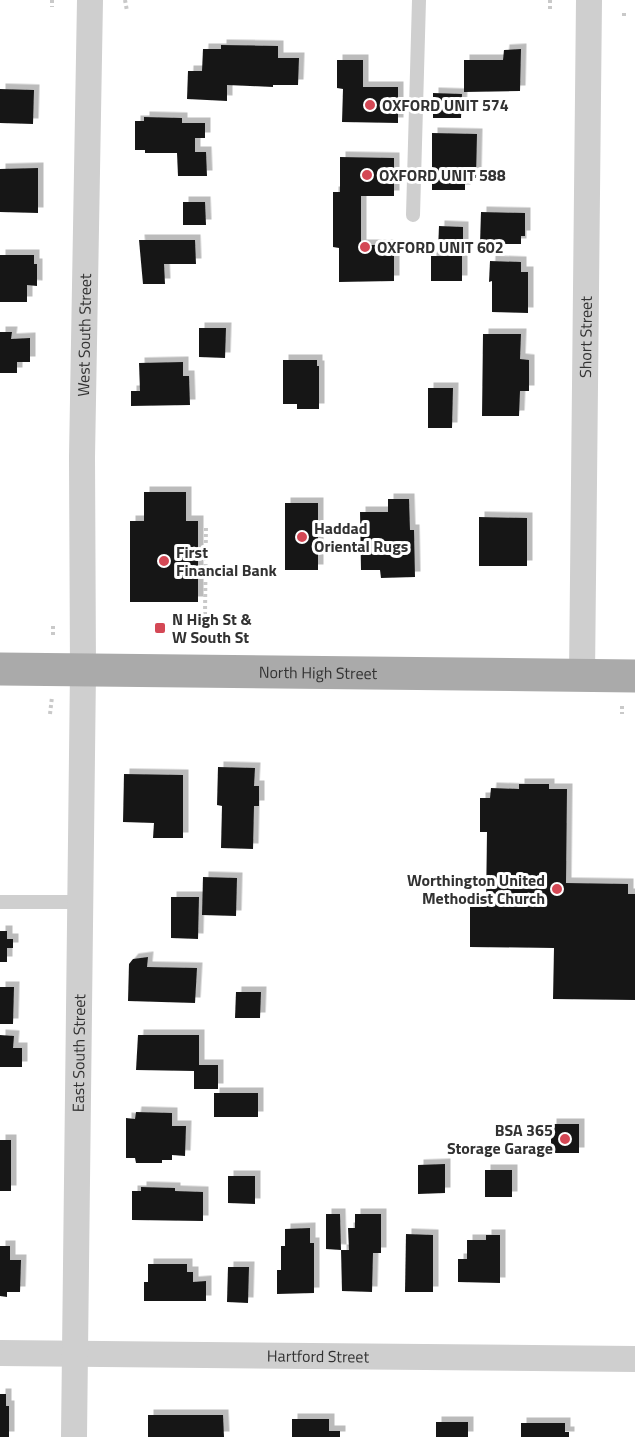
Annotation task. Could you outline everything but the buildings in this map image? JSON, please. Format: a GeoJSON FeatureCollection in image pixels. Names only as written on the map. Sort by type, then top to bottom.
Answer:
{"type":"FeatureCollection","features":[{"type":"Feature","properties":{"kind":"main road","name":"North High Street"},"geometry":{"type":"LineString","coordinates":[[0,669],[635,676]]}},
{"type":"Feature","properties":{"kind":"street","name":"West South Street"},"geometry":{"type":"LineString","coordinates":[[82,670],[82,457],[90,0]]}},
{"type":"Feature","properties":{"kind":"street","name":"Short Street"},"geometry":{"type":"LineString","coordinates":[[582,675],[589,0]]}},
{"type":"Feature","properties":{"kind":"street","name":"East South Street"},"geometry":{"type":"LineString","coordinates":[[74,1437],[82,670]]}},
{"type":"Feature","properties":{"kind":"street","name":"Hartford Street"},"geometry":{"type":"LineString","coordinates":[[0,1353],[635,1359]]}},
{"type":"Feature","properties":{"kind":"lane"},"geometry":{"type":"LineString","coordinates":[[412,215],[419,0]]}},
{"type":"Feature","properties":{"kind":"lane"},"geometry":{"type":"LineString","coordinates":[[0,902],[79,902]]}},
{"type":"Feature","properties":{"kind":"path"},"geometry":{"type":"LineString","coordinates":[[52,0],[52,7]]}},
{"type":"Feature","properties":{"kind":"path"},"geometry":{"type":"LineString","coordinates":[[125,0],[127,10]]}},
{"type":"Feature","properties":{"kind":"path"},"geometry":{"type":"LineString","coordinates":[[550,0],[550,9]]}},
{"type":"Feature","properties":{"kind":"path"},"geometry":{"type":"LineString","coordinates":[[206,525],[206,615]]}},
{"type":"Feature","properties":{"kind":"path"},"geometry":{"type":"LineString","coordinates":[[53,625],[53,635]]}},
{"type":"Feature","properties":{"kind":"path"},"geometry":{"type":"LineString","coordinates":[[50,714],[52,697]]}},
{"type":"Feature","properties":{"kind":"path"},"geometry":{"type":"LineString","coordinates":[[622,706],[622,714]]}},
{"type":"Feature","properties":{"kind":"place","name":"OXFORD UNIT 574"},"geometry":{"type":"Point","coordinates":[370,105]}},
{"type":"Feature","properties":{"kind":"place","name":"OXFORD UNIT 588"},"geometry":{"type":"Point","coordinates":[367,175]}},
{"type":"Feature","properties":{"kind":"place","name":"OXFORD UNIT 602"},"geometry":{"type":"Point","coordinates":[365,247]}},
{"type":"Feature","properties":{"kind":"place","name":"Haddad Oriental Rugs"},"geometry":{"type":"Point","coordinates":[302,537]}},
{"type":"Feature","properties":{"kind":"place","name":"First Financial Bank"},"geometry":{"type":"Point","coordinates":[164,561]}},
{"type":"Feature","properties":{"kind":"place","name":"N High St & W South St"},"geometry":{"type":"Point","coordinates":[160,628]}},
{"type":"Feature","properties":{"kind":"place","name":"Worthington United Methodist Church"},"geometry":{"type":"Point","coordinates":[557,889]}},
{"type":"Feature","properties":{"kind":"place","name":"BSA 365 Storage Garage"},"geometry":{"type":"Point","coordinates":[565,1139]}}]}
